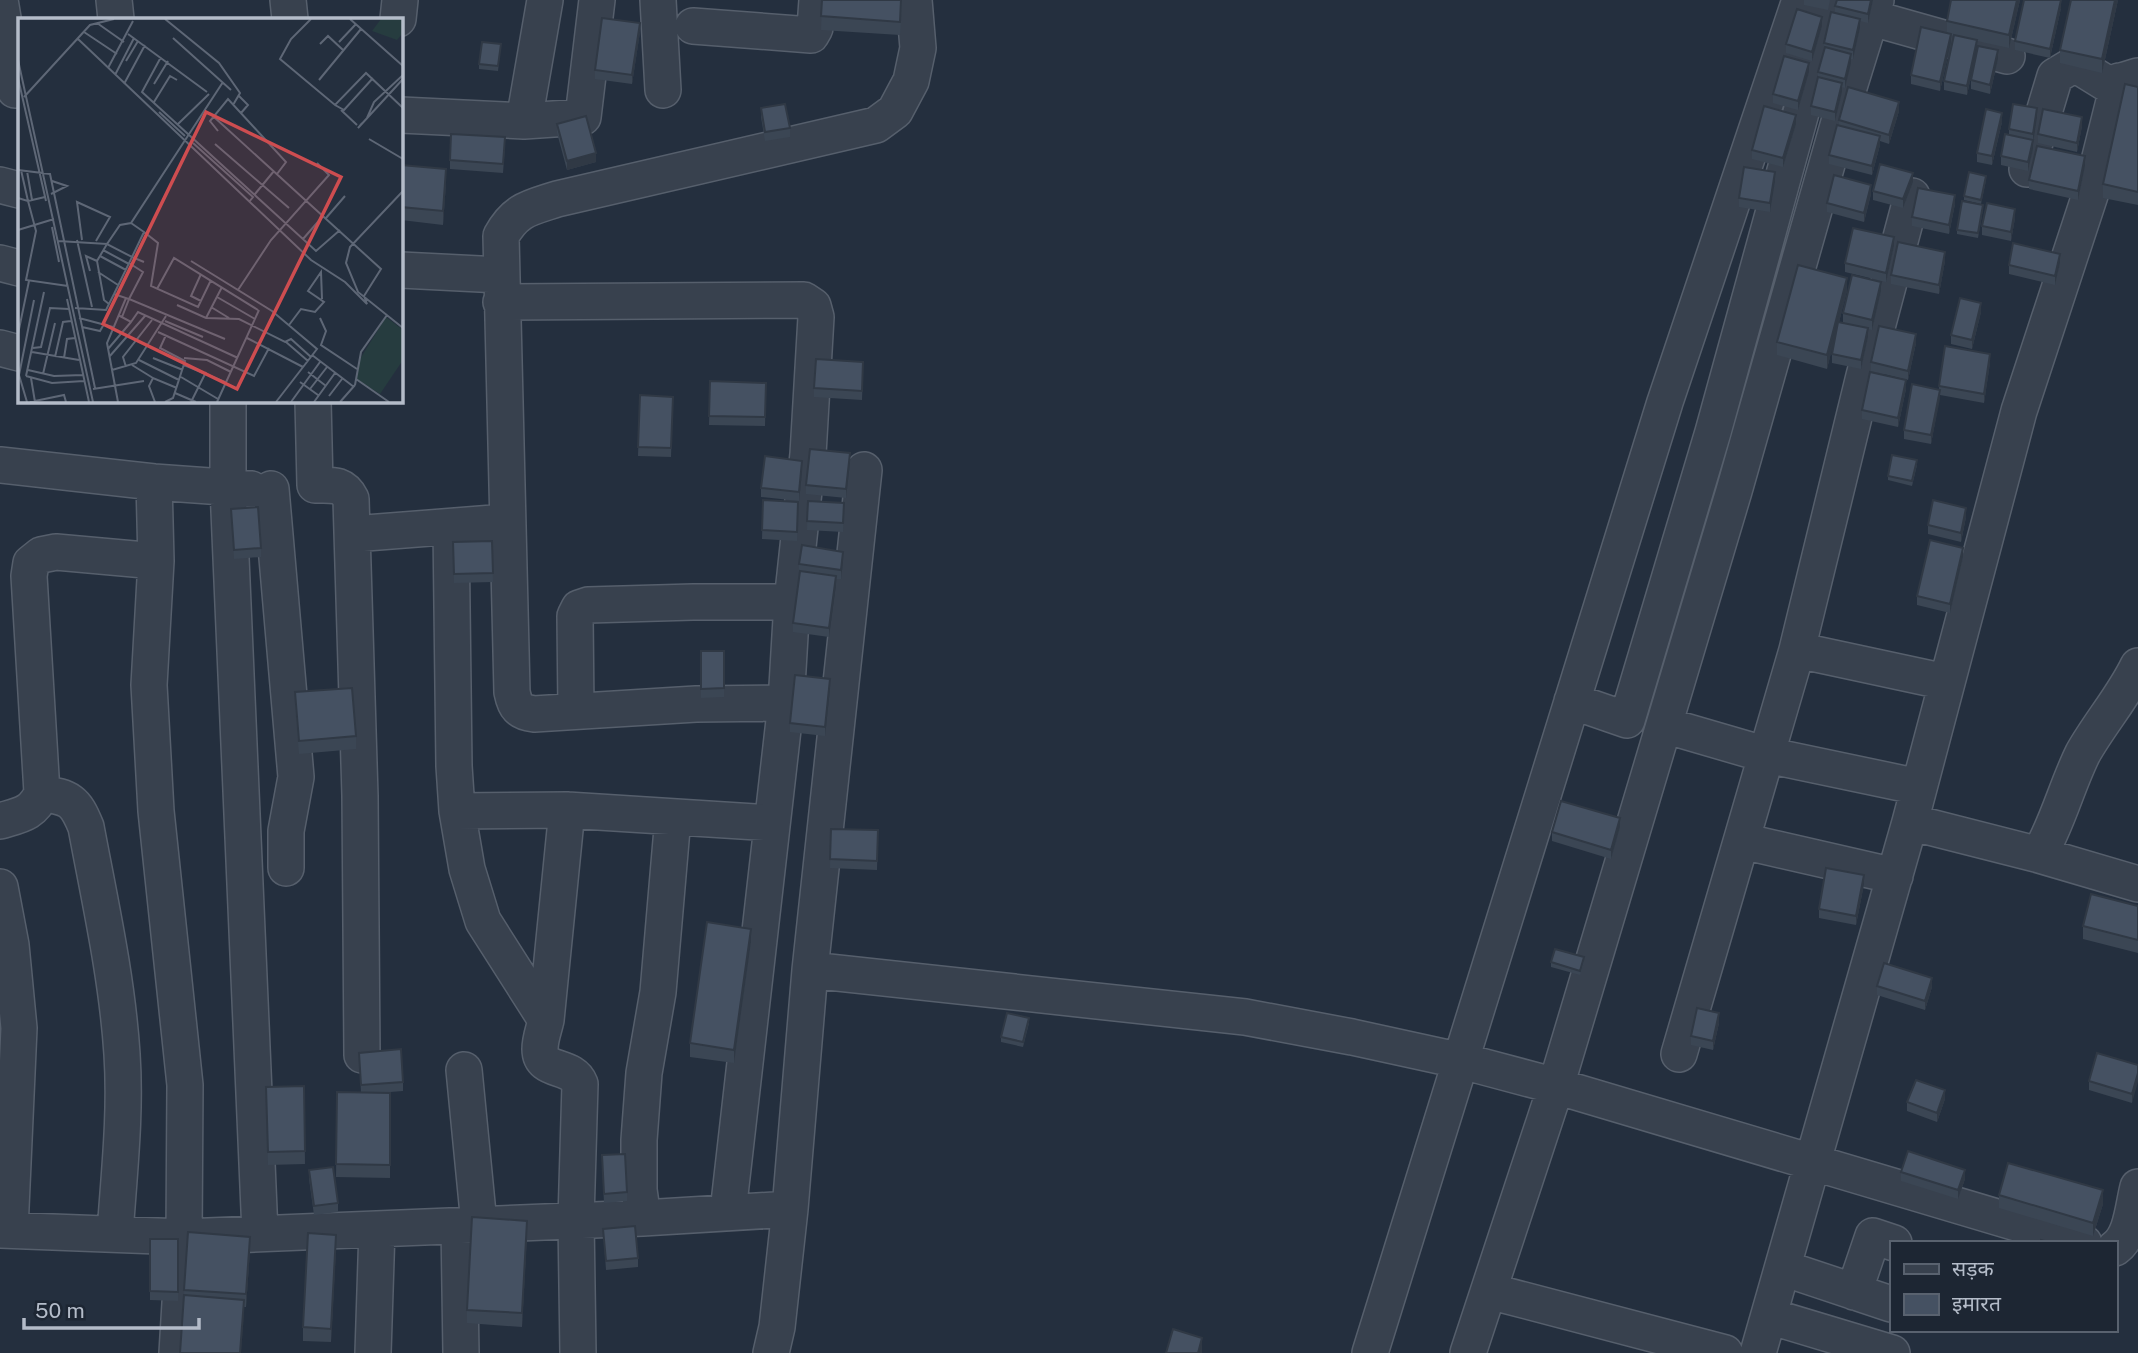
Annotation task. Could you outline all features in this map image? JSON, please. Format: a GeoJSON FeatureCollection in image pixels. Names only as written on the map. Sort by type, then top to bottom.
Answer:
{"type":"FeatureCollection","features":[{"type":"Feature","properties":{"kind":"street"},"geometry":{"type":"LineString","coordinates":[[114,0],[116,18]]}},
{"type":"Feature","properties":{"kind":"street"},"geometry":{"type":"LineString","coordinates":[[288,0],[290,18]]}},
{"type":"Feature","properties":{"kind":"street"},"geometry":{"type":"LineString","coordinates":[[398,18],[400,0]]}},
{"type":"Feature","properties":{"kind":"street"},"geometry":{"type":"LineString","coordinates":[[524,121],[545,0]]}},
{"type":"Feature","properties":{"kind":"street"},"geometry":{"type":"LineString","coordinates":[[402,115],[524,121],[583,117],[597,0]]}},
{"type":"Feature","properties":{"kind":"street"},"geometry":{"type":"LineString","coordinates":[[658,0],[663,90]]}},
{"type":"Feature","properties":{"kind":"street"},"geometry":{"type":"LineString","coordinates":[[694,26],[811,35],[815,28],[817,0]]}},
{"type":"Feature","properties":{"kind":"street"},"geometry":{"type":"LineString","coordinates":[[786,703],[696,704],[534,714],[521,712],[514,704],[506,522],[500,236],[510,220],[528,208],[557,199],[876,125],[895,111],[911,81],[918,48],[914,0]]}},
{"type":"Feature","properties":{"kind":"street"},"geometry":{"type":"LineString","coordinates":[[1370,1353],[1670,389],[1800,0]]}},
{"type":"Feature","properties":{"kind":"street"},"geometry":{"type":"LineString","coordinates":[[1627,720],[1713,432],[1832,0]]}},
{"type":"Feature","properties":{"kind":"street"},"geometry":{"type":"LineString","coordinates":[[1,7],[11,90]]}},
{"type":"Feature","properties":{"kind":"street"},"geometry":{"type":"LineString","coordinates":[[1468,1353],[1556,1086],[1734,491],[1849,87],[1874,9],[2007,56]]}},
{"type":"Feature","properties":{"kind":"street"},"geometry":{"type":"LineString","coordinates":[[2027,169],[2054,76],[2075,64],[2109,85],[2129,79]]}},
{"type":"Feature","properties":{"kind":"street"},"geometry":{"type":"LineString","coordinates":[[1758,1353],[1910,822],[2019,411],[2129,79]]}},
{"type":"Feature","properties":{"kind":"street"},"geometry":{"type":"LineString","coordinates":[[0,185],[18,190]]}},
{"type":"Feature","properties":{"kind":"street"},"geometry":{"type":"LineString","coordinates":[[1679,1054],[1797,650],[1864,376],[1912,196]]}},
{"type":"Feature","properties":{"kind":"street"},"geometry":{"type":"LineString","coordinates":[[0,263],[18,268]]}},
{"type":"Feature","properties":{"kind":"street"},"geometry":{"type":"LineString","coordinates":[[402,270],[500,289],[804,300],[813,306],[817,317],[808,454],[792,602],[786,703],[728,1212]]}},
{"type":"Feature","properties":{"kind":"street"},"geometry":{"type":"LineString","coordinates":[[0,348],[18,353]]}},
{"type":"Feature","properties":{"kind":"street"},"geometry":{"type":"LineString","coordinates":[[228,402],[228,488],[260,1233]]}},
{"type":"Feature","properties":{"kind":"street"},"geometry":{"type":"LineString","coordinates":[[313,402],[315,485]]}},
{"type":"Feature","properties":{"kind":"street"},"geometry":{"type":"LineString","coordinates":[[0,465],[228,488],[271,489],[337,484],[346,490],[351,499],[353,534],[360,796],[362,1055]]}},
{"type":"Feature","properties":{"kind":"street"},"geometry":{"type":"LineString","coordinates":[[771,1353],[777,1327],[790,1209],[810,970],[864,470]]}},
{"type":"Feature","properties":{"kind":"street"},"geometry":{"type":"LineString","coordinates":[[154,482],[156,561],[149,685],[156,811],[185,1085],[184,1237],[177,1353]]}},
{"type":"Feature","properties":{"kind":"street"},"geometry":{"type":"LineString","coordinates":[[271,489],[296,777],[286,831],[286,868]]}},
{"type":"Feature","properties":{"kind":"street"},"geometry":{"type":"LineString","coordinates":[[353,534],[506,522]]}},
{"type":"Feature","properties":{"kind":"street"},"geometry":{"type":"LineString","coordinates":[[451,527],[454,766],[457,811],[467,869],[483,921],[546,1020]]}},
{"type":"Feature","properties":{"kind":"street"},"geometry":{"type":"LineString","coordinates":[[0,821],[26,813],[37,804],[42,793],[29,576],[31,563],[41,555],[57,552],[156,561]]}},
{"type":"Feature","properties":{"kind":"street"},"geometry":{"type":"LineString","coordinates":[[576,712],[575,616],[579,608],[693,602],[792,602]]}},
{"type":"Feature","properties":{"kind":"street"},"geometry":{"type":"LineString","coordinates":[[1797,650],[1946,682]]}},
{"type":"Feature","properties":{"kind":"street"},"geometry":{"type":"LineString","coordinates":[[2036,854],[2042,850],[2082,756],[2138,666]]}},
{"type":"Feature","properties":{"kind":"street"},"geometry":{"type":"LineString","coordinates":[[1572,701],[1627,720],[1767,755],[1919,787]]}},
{"type":"Feature","properties":{"kind":"street"},"geometry":{"type":"LineString","coordinates":[[42,793],[71,800],[79,810],[86,827],[117,996],[123,1115],[115,1234]]}},
{"type":"Feature","properties":{"kind":"street"},"geometry":{"type":"LineString","coordinates":[[457,811],[567,810],[772,822]]}},
{"type":"Feature","properties":{"kind":"street"},"geometry":{"type":"LineString","coordinates":[[567,810],[546,1020],[540,1047],[541,1057],[550,1066],[570,1071],[577,1076],[580,1084],[576,1219],[578,1353]]}},
{"type":"Feature","properties":{"kind":"street"},"geometry":{"type":"LineString","coordinates":[[643,1218],[639,1190],[639,1140],[644,1073],[658,992],[673,817]]}},
{"type":"Feature","properties":{"kind":"street"},"geometry":{"type":"LineString","coordinates":[[1910,822],[2036,854],[2138,884]]}},
{"type":"Feature","properties":{"kind":"street"},"geometry":{"type":"LineString","coordinates":[[1742,841],[1895,876]]}},
{"type":"Feature","properties":{"kind":"street"},"geometry":{"type":"LineString","coordinates":[[0,887],[12,957],[5,1230],[184,1237],[643,1218],[790,1209]]}},
{"type":"Feature","properties":{"kind":"street"},"geometry":{"type":"LineString","coordinates":[[810,970],[1245,1017],[1462,1061],[1658,1115],[2077,1241]]}},
{"type":"Feature","properties":{"kind":"street"},"geometry":{"type":"LineString","coordinates":[[461,1353],[469,1225],[464,1070]]}},
{"type":"Feature","properties":{"kind":"street"},"geometry":{"type":"LineString","coordinates":[[2117,1247],[2127,1232],[2138,1187]]}},
{"type":"Feature","properties":{"kind":"street"},"geometry":{"type":"LineString","coordinates":[[373,1353],[377,1229]]}},
{"type":"Feature","properties":{"kind":"street"},"geometry":{"type":"LineString","coordinates":[[1854,1292],[1873,1236],[1890,1242]]}},
{"type":"Feature","properties":{"kind":"street"},"geometry":{"type":"LineString","coordinates":[[1783,1268],[1890,1304]]}},
{"type":"Feature","properties":{"kind":"street"},"geometry":{"type":"LineString","coordinates":[[1489,1290],[1725,1353]]}},
{"type":"Feature","properties":{"kind":"street"},"geometry":{"type":"LineString","coordinates":[[1769,1316],[1892,1353]]}},
{"type":"Feature","properties":{"kind":"building"},"geometry":{"type":"Polygon","coordinates":[[[822,0],[901,0],[900,22],[821,16],[822,0]]]}},
{"type":"Feature","properties":{"kind":"building"},"geometry":{"type":"Polygon","coordinates":[[[1837,0],[1871,0],[1868,14],[1835,6],[1837,0]]]}},
{"type":"Feature","properties":{"kind":"building"},"geometry":{"type":"Polygon","coordinates":[[[1951,0],[2017,0],[2009,35],[1947,21],[1951,0]]]}},
{"type":"Feature","properties":{"kind":"building"},"geometry":{"type":"Polygon","coordinates":[[[2024,0],[2061,0],[2050,49],[2015,41],[2024,0]]]}},
{"type":"Feature","properties":{"kind":"building"},"geometry":{"type":"Polygon","coordinates":[[[2071,0],[2115,0],[2102,59],[2060,50],[2071,0]]]}},
{"type":"Feature","properties":{"kind":"building"},"geometry":{"type":"Polygon","coordinates":[[[1797,9],[1822,17],[1812,52],[1786,44],[1797,9]]]}},
{"type":"Feature","properties":{"kind":"building"},"geometry":{"type":"Polygon","coordinates":[[[1831,12],[1860,19],[1853,50],[1824,43],[1831,12]]]}},
{"type":"Feature","properties":{"kind":"building"},"geometry":{"type":"Polygon","coordinates":[[[602,18],[640,23],[632,75],[595,70],[602,18]]]}},
{"type":"Feature","properties":{"kind":"building"},"geometry":{"type":"Polygon","coordinates":[[[1921,27],[1951,34],[1940,82],[1911,75],[1921,27]]]}},
{"type":"Feature","properties":{"kind":"building"},"geometry":{"type":"Polygon","coordinates":[[[1954,35],[1977,40],[1967,86],[1944,81],[1954,35]]]}},
{"type":"Feature","properties":{"kind":"building"},"geometry":{"type":"Polygon","coordinates":[[[482,42],[501,44],[498,66],[479,64],[482,42]]]}},
{"type":"Feature","properties":{"kind":"building"},"geometry":{"type":"Polygon","coordinates":[[[1978,46],[1998,50],[1990,85],[1971,80],[1978,46]]]}},
{"type":"Feature","properties":{"kind":"building"},"geometry":{"type":"Polygon","coordinates":[[[1825,47],[1851,54],[1845,79],[1818,72],[1825,47]]]}},
{"type":"Feature","properties":{"kind":"building"},"geometry":{"type":"Polygon","coordinates":[[[1784,56],[1809,63],[1798,101],[1773,94],[1784,56]]]}},
{"type":"Feature","properties":{"kind":"building"},"geometry":{"type":"Polygon","coordinates":[[[1818,77],[1842,83],[1835,112],[1811,106],[1818,77]]]}},
{"type":"Feature","properties":{"kind":"building"},"geometry":{"type":"Polygon","coordinates":[[[2125,84],[2138,87],[2138,192],[2103,184],[2125,84]]]}},
{"type":"Feature","properties":{"kind":"building"},"geometry":{"type":"Polygon","coordinates":[[[1848,87],[1899,102],[1889,135],[1839,120],[1848,87]]]}},
{"type":"Feature","properties":{"kind":"building"},"geometry":{"type":"Polygon","coordinates":[[[785,104],[790,128],[765,132],[761,108],[785,104]]]}},
{"type":"Feature","properties":{"kind":"building"},"geometry":{"type":"Polygon","coordinates":[[[2013,104],[2037,108],[2033,134],[2009,129],[2013,104]]]}},
{"type":"Feature","properties":{"kind":"building"},"geometry":{"type":"Polygon","coordinates":[[[1764,106],[1796,115],[1783,158],[1752,150],[1764,106]]]}},
{"type":"Feature","properties":{"kind":"building"},"geometry":{"type":"Polygon","coordinates":[[[1986,109],[2002,113],[1992,156],[1977,153],[1986,109]]]}},
{"type":"Feature","properties":{"kind":"building"},"geometry":{"type":"Polygon","coordinates":[[[2043,109],[2082,117],[2077,143],[2038,134],[2043,109]]]}},
{"type":"Feature","properties":{"kind":"building"},"geometry":{"type":"Polygon","coordinates":[[[586,116],[596,153],[567,161],[557,124],[586,116]]]}},
{"type":"Feature","properties":{"kind":"building"},"geometry":{"type":"Polygon","coordinates":[[[1837,125],[1880,136],[1872,166],[1829,155],[1837,125]]]}},
{"type":"Feature","properties":{"kind":"building"},"geometry":{"type":"Polygon","coordinates":[[[451,134],[505,137],[503,164],[450,160],[451,134]]]}},
{"type":"Feature","properties":{"kind":"building"},"geometry":{"type":"Polygon","coordinates":[[[2005,134],[2033,140],[2028,162],[2001,156],[2005,134]]]}},
{"type":"Feature","properties":{"kind":"building"},"geometry":{"type":"Polygon","coordinates":[[[2037,146],[2085,156],[2078,191],[2029,180],[2037,146]]]}},
{"type":"Feature","properties":{"kind":"building"},"geometry":{"type":"Polygon","coordinates":[[[1880,164],[1913,173],[1903,199],[1873,191],[1880,164]]]}},
{"type":"Feature","properties":{"kind":"building"},"geometry":{"type":"Polygon","coordinates":[[[402,165],[446,169],[443,211],[402,207],[402,165]]]}},
{"type":"Feature","properties":{"kind":"building"},"geometry":{"type":"Polygon","coordinates":[[[1744,167],[1775,172],[1770,203],[1739,198],[1744,167]]]}},
{"type":"Feature","properties":{"kind":"building"},"geometry":{"type":"Polygon","coordinates":[[[1969,172],[1986,176],[1981,200],[1964,196],[1969,172]]]}},
{"type":"Feature","properties":{"kind":"building"},"geometry":{"type":"Polygon","coordinates":[[[1834,175],[1871,185],[1864,213],[1827,203],[1834,175]]]}},
{"type":"Feature","properties":{"kind":"building"},"geometry":{"type":"Polygon","coordinates":[[[1918,188],[1955,195],[1949,225],[1912,217],[1918,188]]]}},
{"type":"Feature","properties":{"kind":"building"},"geometry":{"type":"Polygon","coordinates":[[[1962,201],[1983,205],[1978,233],[1957,230],[1962,201]]]}},
{"type":"Feature","properties":{"kind":"building"},"geometry":{"type":"Polygon","coordinates":[[[1987,203],[2015,209],[2011,232],[1982,226],[1987,203]]]}},
{"type":"Feature","properties":{"kind":"building"},"geometry":{"type":"Polygon","coordinates":[[[1853,228],[1894,237],[1886,273],[1845,263],[1853,228]]]}},
{"type":"Feature","properties":{"kind":"building"},"geometry":{"type":"Polygon","coordinates":[[[1898,242],[1945,252],[1939,285],[1891,275],[1898,242]]]}},
{"type":"Feature","properties":{"kind":"building"},"geometry":{"type":"Polygon","coordinates":[[[2013,243],[2060,254],[2055,276],[2009,265],[2013,243]]]}},
{"type":"Feature","properties":{"kind":"building"},"geometry":{"type":"Polygon","coordinates":[[[1798,265],[1847,278],[1827,355],[1777,342],[1798,265]]]}},
{"type":"Feature","properties":{"kind":"building"},"geometry":{"type":"Polygon","coordinates":[[[1852,275],[1881,282],[1872,320],[1843,313],[1852,275]]]}},
{"type":"Feature","properties":{"kind":"building"},"geometry":{"type":"Polygon","coordinates":[[[1960,298],[1981,303],[1972,340],[1951,335],[1960,298]]]}},
{"type":"Feature","properties":{"kind":"building"},"geometry":{"type":"Polygon","coordinates":[[[1838,322],[1868,328],[1861,360],[1832,354],[1838,322]]]}},
{"type":"Feature","properties":{"kind":"building"},"geometry":{"type":"Polygon","coordinates":[[[1879,326],[1916,334],[1908,371],[1871,362],[1879,326]]]}},
{"type":"Feature","properties":{"kind":"building"},"geometry":{"type":"Polygon","coordinates":[[[1945,346],[1990,354],[1984,394],[1939,386],[1945,346]]]}},
{"type":"Feature","properties":{"kind":"building"},"geometry":{"type":"Polygon","coordinates":[[[816,359],[863,362],[862,391],[814,388],[816,359]]]}},
{"type":"Feature","properties":{"kind":"building"},"geometry":{"type":"Polygon","coordinates":[[[1870,372],[1906,380],[1898,418],[1862,410],[1870,372]]]}},
{"type":"Feature","properties":{"kind":"building"},"geometry":{"type":"Polygon","coordinates":[[[710,381],[766,383],[765,417],[709,416],[710,381]]]}},
{"type":"Feature","properties":{"kind":"building"},"geometry":{"type":"Polygon","coordinates":[[[1912,384],[1940,390],[1931,435],[1904,430],[1912,384]]]}},
{"type":"Feature","properties":{"kind":"building"},"geometry":{"type":"Polygon","coordinates":[[[640,395],[673,397],[671,448],[638,447],[640,395]]]}},
{"type":"Feature","properties":{"kind":"building"},"geometry":{"type":"Polygon","coordinates":[[[810,449],[850,453],[846,489],[806,485],[810,449]]]}},
{"type":"Feature","properties":{"kind":"building"},"geometry":{"type":"Polygon","coordinates":[[[1892,455],[1917,460],[1912,481],[1888,476],[1892,455]]]}},
{"type":"Feature","properties":{"kind":"building"},"geometry":{"type":"Polygon","coordinates":[[[765,456],[802,461],[799,492],[761,488],[765,456]]]}},
{"type":"Feature","properties":{"kind":"building"},"geometry":{"type":"Polygon","coordinates":[[[763,500],[798,502],[797,532],[762,530],[763,500]]]}},
{"type":"Feature","properties":{"kind":"building"},"geometry":{"type":"Polygon","coordinates":[[[1933,500],[1966,508],[1961,533],[1928,525],[1933,500]]]}},
{"type":"Feature","properties":{"kind":"building"},"geometry":{"type":"Polygon","coordinates":[[[808,501],[844,503],[843,523],[807,521],[808,501]]]}},
{"type":"Feature","properties":{"kind":"building"},"geometry":{"type":"Polygon","coordinates":[[[258,507],[261,548],[234,550],[231,509],[258,507]]]}},
{"type":"Feature","properties":{"kind":"building"},"geometry":{"type":"Polygon","coordinates":[[[1930,540],[1963,548],[1950,604],[1917,596],[1930,540]]]}},
{"type":"Feature","properties":{"kind":"building"},"geometry":{"type":"Polygon","coordinates":[[[492,541],[493,573],[454,574],[453,542],[492,541]]]}},
{"type":"Feature","properties":{"kind":"building"},"geometry":{"type":"Polygon","coordinates":[[[802,545],[843,552],[841,570],[799,564],[802,545]]]}},
{"type":"Feature","properties":{"kind":"building"},"geometry":{"type":"Polygon","coordinates":[[[800,571],[836,576],[829,628],[793,623],[800,571]]]}},
{"type":"Feature","properties":{"kind":"building"},"geometry":{"type":"Polygon","coordinates":[[[701,651],[724,651],[724,688],[701,689],[701,651]]]}},
{"type":"Feature","properties":{"kind":"building"},"geometry":{"type":"Polygon","coordinates":[[[795,675],[830,679],[825,727],[790,723],[795,675]]]}},
{"type":"Feature","properties":{"kind":"building"},"geometry":{"type":"Polygon","coordinates":[[[352,688],[356,736],[299,741],[295,692],[352,688]]]}},
{"type":"Feature","properties":{"kind":"building"},"geometry":{"type":"Polygon","coordinates":[[[1561,801],[1620,818],[1611,850],[1552,832],[1561,801]]]}},
{"type":"Feature","properties":{"kind":"building"},"geometry":{"type":"Polygon","coordinates":[[[831,829],[878,830],[877,861],[830,859],[831,829]]]}},
{"type":"Feature","properties":{"kind":"building"},"geometry":{"type":"Polygon","coordinates":[[[1826,868],[1864,875],[1856,916],[1819,909],[1826,868]]]}},
{"type":"Feature","properties":{"kind":"building"},"geometry":{"type":"Polygon","coordinates":[[[2091,894],[2138,906],[2138,940],[2083,926],[2091,894]]]}},
{"type":"Feature","properties":{"kind":"building"},"geometry":{"type":"Polygon","coordinates":[[[707,922],[751,929],[734,1050],[690,1043],[707,922]]]}},
{"type":"Feature","properties":{"kind":"building"},"geometry":{"type":"Polygon","coordinates":[[[1555,949],[1584,957],[1580,971],[1551,962],[1555,949]]]}},
{"type":"Feature","properties":{"kind":"building"},"geometry":{"type":"Polygon","coordinates":[[[1884,963],[1932,978],[1925,1001],[1877,986],[1884,963]]]}},
{"type":"Feature","properties":{"kind":"building"},"geometry":{"type":"Polygon","coordinates":[[[1697,1008],[1719,1013],[1713,1041],[1691,1036],[1697,1008]]]}},
{"type":"Feature","properties":{"kind":"building"},"geometry":{"type":"Polygon","coordinates":[[[1007,1013],[1029,1018],[1023,1042],[1001,1037],[1007,1013]]]}},
{"type":"Feature","properties":{"kind":"building"},"geometry":{"type":"Polygon","coordinates":[[[401,1049],[403,1082],[361,1085],[359,1053],[401,1049]]]}},
{"type":"Feature","properties":{"kind":"building"},"geometry":{"type":"Polygon","coordinates":[[[2097,1053],[2138,1065],[2132,1094],[2089,1081],[2097,1053]]]}},
{"type":"Feature","properties":{"kind":"building"},"geometry":{"type":"Polygon","coordinates":[[[1916,1080],[1945,1090],[1937,1113],[1907,1102],[1916,1080]]]}},
{"type":"Feature","properties":{"kind":"building"},"geometry":{"type":"Polygon","coordinates":[[[304,1086],[305,1151],[268,1152],[266,1087],[304,1086]]]}},
{"type":"Feature","properties":{"kind":"building"},"geometry":{"type":"Polygon","coordinates":[[[337,1092],[390,1093],[390,1165],[336,1164],[337,1092]]]}},
{"type":"Feature","properties":{"kind":"building"},"geometry":{"type":"Polygon","coordinates":[[[1908,1151],[1965,1170],[1958,1190],[1901,1172],[1908,1151]]]}},
{"type":"Feature","properties":{"kind":"building"},"geometry":{"type":"Polygon","coordinates":[[[625,1154],[627,1192],[604,1194],[602,1155],[625,1154]]]}},
{"type":"Feature","properties":{"kind":"building"},"geometry":{"type":"Polygon","coordinates":[[[2008,1163],[2103,1190],[2093,1223],[1999,1195],[2008,1163]]]}},
{"type":"Feature","properties":{"kind":"building"},"geometry":{"type":"Polygon","coordinates":[[[333,1167],[338,1203],[314,1206],[309,1170],[333,1167]]]}},
{"type":"Feature","properties":{"kind":"building"},"geometry":{"type":"Polygon","coordinates":[[[472,1217],[527,1221],[522,1313],[467,1310],[472,1217]]]}},
{"type":"Feature","properties":{"kind":"building"},"geometry":{"type":"Polygon","coordinates":[[[635,1226],[638,1258],[606,1261],[603,1229],[635,1226]]]}},
{"type":"Feature","properties":{"kind":"building"},"geometry":{"type":"Polygon","coordinates":[[[188,1232],[250,1237],[246,1294],[184,1290],[188,1232]]]}},
{"type":"Feature","properties":{"kind":"building"},"geometry":{"type":"Polygon","coordinates":[[[308,1233],[336,1235],[331,1329],[303,1327],[308,1233]]]}},
{"type":"Feature","properties":{"kind":"building"},"geometry":{"type":"Polygon","coordinates":[[[150,1239],[178,1239],[178,1292],[150,1291],[150,1239]]]}},
{"type":"Feature","properties":{"kind":"building"},"geometry":{"type":"Polygon","coordinates":[[[184,1295],[244,1300],[240,1353],[180,1353],[184,1295]]]}},
{"type":"Feature","properties":{"kind":"building"},"geometry":{"type":"Polygon","coordinates":[[[1173,1329],[1202,1338],[1198,1353],[1166,1353],[1173,1329]]]}}]}
